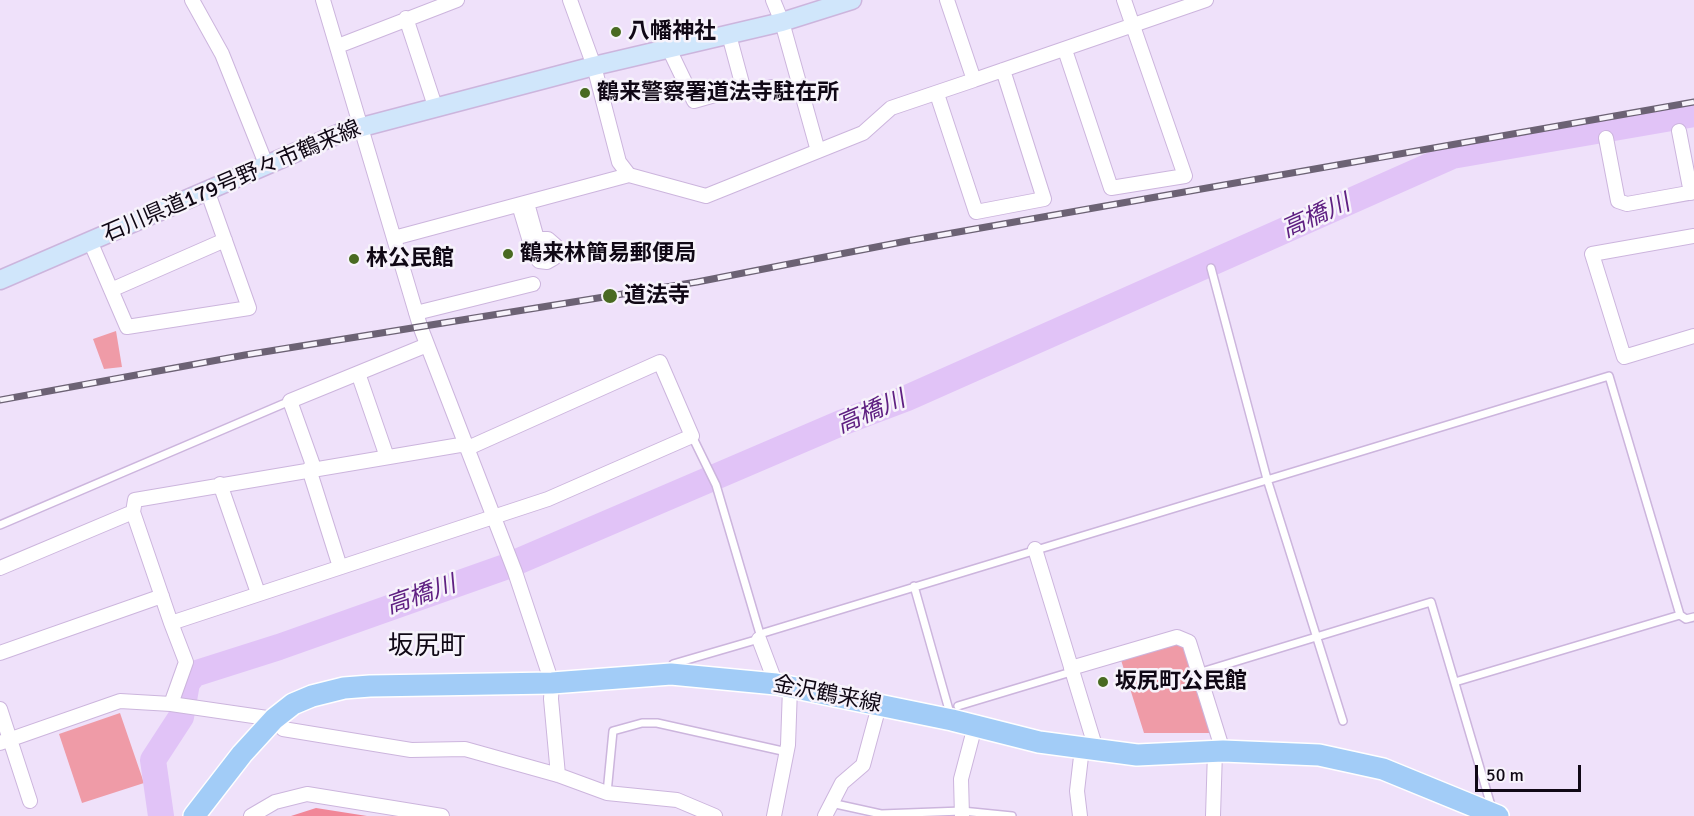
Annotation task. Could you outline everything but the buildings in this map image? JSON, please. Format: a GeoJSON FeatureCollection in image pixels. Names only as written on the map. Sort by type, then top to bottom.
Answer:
{"type":"FeatureCollection","features":[{"type":"Feature","properties":{"kind":"main road","name":"石川県道179号野々市鶴来線"},"geometry":{"type":"LineString","coordinates":[[0,280],[321,139],[360,126],[594,66],[782,22],[848,0]]}},
{"type":"Feature","properties":{"kind":"main road","name":"金沢鶴来線"},"geometry":{"type":"LineString","coordinates":[[194,816],[242,754],[274,719],[293,704],[344,688],[552,683],[671,674],[783,686],[879,706],[955,713],[975,726],[1039,742],[1137,754],[1219,751],[1318,755],[1383,769],[1496,815]]}},
{"type":"Feature","properties":{"kind":"street"},"geometry":{"type":"LineString","coordinates":[[192,0],[222,54],[266,164]]}},
{"type":"Feature","properties":{"kind":"street"},"geometry":{"type":"LineString","coordinates":[[323,0],[427,345],[512,564],[552,683],[551,699],[558,775]]}},
{"type":"Feature","properties":{"kind":"street"},"geometry":{"type":"LineString","coordinates":[[338,46],[457,0]]}},
{"type":"Feature","properties":{"kind":"street"},"geometry":{"type":"LineString","coordinates":[[570,0],[594,66],[619,162],[629,176]]}},
{"type":"Feature","properties":{"kind":"street"},"geometry":{"type":"LineString","coordinates":[[773,0],[782,22],[818,151]]}},
{"type":"Feature","properties":{"kind":"street"},"geometry":{"type":"LineString","coordinates":[[947,0],[974,80]]}},
{"type":"Feature","properties":{"kind":"street"},"geometry":{"type":"LineString","coordinates":[[1065,50],[1111,188],[1185,176],[1124,0]]}},
{"type":"Feature","properties":{"kind":"street"},"geometry":{"type":"LineString","coordinates":[[393,238],[629,176],[706,196],[863,133],[891,108],[1206,0]]}},
{"type":"Feature","properties":{"kind":"street"},"geometry":{"type":"LineString","coordinates":[[406,18],[435,106]]}},
{"type":"Feature","properties":{"kind":"street"},"geometry":{"type":"LineString","coordinates":[[729,35],[743,87]]}},
{"type":"Feature","properties":{"kind":"street"},"geometry":{"type":"LineString","coordinates":[[669,49],[694,101],[743,87],[752,92],[772,87],[801,92]]}},
{"type":"Feature","properties":{"kind":"street"},"geometry":{"type":"LineString","coordinates":[[937,94],[976,212],[1044,199],[1002,70]]}},
{"type":"Feature","properties":{"kind":"street"},"geometry":{"type":"LineString","coordinates":[[1606,138],[1618,201],[1627,204],[1692,192],[1679,131]]}},
{"type":"Feature","properties":{"kind":"street"},"geometry":{"type":"LineString","coordinates":[[90,241],[127,327],[249,308],[207,190]]}},
{"type":"Feature","properties":{"kind":"street"},"geometry":{"type":"LineString","coordinates":[[1694,236],[1593,254],[1624,357],[1694,336]]}},
{"type":"Feature","properties":{"kind":"street"},"geometry":{"type":"LineString","coordinates":[[111,290],[225,240]]}},
{"type":"Feature","properties":{"kind":"street"},"geometry":{"type":"LineString","coordinates":[[417,313],[533,284]]}},
{"type":"Feature","properties":{"kind":"street"},"geometry":{"type":"LineString","coordinates":[[340,567],[290,401],[427,345]]}},
{"type":"Feature","properties":{"kind":"street"},"geometry":{"type":"LineString","coordinates":[[171,623],[548,499],[692,436],[660,362],[467,446],[312,469],[135,500],[133,512],[171,623],[186,662],[180,706]]}},
{"type":"Feature","properties":{"kind":"street"},"geometry":{"type":"LineString","coordinates":[[358,373],[387,457]]}},
{"type":"Feature","properties":{"kind":"street"},"geometry":{"type":"LineString","coordinates":[[220,484],[258,593]]}},
{"type":"Feature","properties":{"kind":"street"},"geometry":{"type":"LineString","coordinates":[[0,568],[133,512]]}},
{"type":"Feature","properties":{"kind":"street"},"geometry":{"type":"LineString","coordinates":[[1035,549],[1071,670],[1089,748],[1077,791],[1080,816]]}},
{"type":"Feature","properties":{"kind":"street"},"geometry":{"type":"LineString","coordinates":[[0,653],[162,596]]}},
{"type":"Feature","properties":{"kind":"street"},"geometry":{"type":"LineString","coordinates":[[759,636],[783,686],[787,752],[774,816]]}},
{"type":"Feature","properties":{"kind":"street"},"geometry":{"type":"LineString","coordinates":[[1071,670],[1177,637],[1189,642],[1219,751],[1213,816]]}},
{"type":"Feature","properties":{"kind":"street"},"geometry":{"type":"LineString","coordinates":[[5,741],[120,701],[180,706],[274,719],[283,729],[411,750],[465,749],[558,775],[607,793],[677,800],[715,816]]}},
{"type":"Feature","properties":{"kind":"street"},"geometry":{"type":"LineString","coordinates":[[825,816],[842,783],[863,765],[879,706]]}},
{"type":"Feature","properties":{"kind":"street"},"geometry":{"type":"LineString","coordinates":[[0,709],[5,741],[30,801]]}},
{"type":"Feature","properties":{"kind":"street"},"geometry":{"type":"LineString","coordinates":[[962,813],[961,779],[975,726]]}},
{"type":"Feature","properties":{"kind":"street"},"geometry":{"type":"LineString","coordinates":[[251,816],[275,802],[307,794],[442,816]]}},
{"type":"Feature","properties":{"kind":"lane"},"geometry":{"type":"LineString","coordinates":[[1211,268],[1267,479],[1343,722]]}},
{"type":"Feature","properties":{"kind":"lane"},"geometry":{"type":"LineString","coordinates":[[671,674],[673,664],[914,586],[1609,376],[1680,615],[1686,619],[1694,617]]}},
{"type":"Feature","properties":{"kind":"lane"},"geometry":{"type":"LineString","coordinates":[[0,525],[290,401]]}},
{"type":"Feature","properties":{"kind":"lane"},"geometry":{"type":"LineString","coordinates":[[692,436],[714,482],[759,636]]}},
{"type":"Feature","properties":{"kind":"lane"},"geometry":{"type":"LineString","coordinates":[[914,586],[955,713],[1071,670]]}},
{"type":"Feature","properties":{"kind":"lane"},"geometry":{"type":"LineString","coordinates":[[1198,672],[1431,602],[1496,815]]}},
{"type":"Feature","properties":{"kind":"lane"},"geometry":{"type":"LineString","coordinates":[[1455,682],[1680,615]]}},
{"type":"Feature","properties":{"kind":"lane"},"geometry":{"type":"LineString","coordinates":[[607,793],[613,731],[642,723],[657,723],[787,752]]}},
{"type":"Feature","properties":{"kind":"lane"},"geometry":{"type":"LineString","coordinates":[[831,803],[881,814],[962,813],[1012,816]]}},
{"type":"Feature","properties":{"kind":"shaded area"},"geometry":{"type":"Polygon","coordinates":[[[116,331],[122,367],[104,369],[93,339],[116,331]]]}},
{"type":"Feature","properties":{"kind":"shaded area"},"geometry":{"type":"Polygon","coordinates":[[[1176,643],[1185,647],[1211,733],[1144,733],[1121,660],[1176,643]]]}},
{"type":"Feature","properties":{"kind":"shaded area"},"geometry":{"type":"Polygon","coordinates":[[[120,713],[144,783],[82,803],[59,734],[120,713]]]}},
{"type":"Feature","properties":{"kind":"shaded area"},"geometry":{"type":"Polygon","coordinates":[[[316,808],[367,816],[291,816],[316,808]]]}},
{"type":"Feature","properties":{"kind":"waterway","name":"高橋川"},"geometry":{"type":"LineString","coordinates":[[161,816],[153,760],[181,717],[187,683],[194,674],[279,647],[505,567],[841,423],[907,398],[1452,156],[1694,114]]}},
{"type":"Feature","properties":{"kind":"railway"},"geometry":{"type":"LineString","coordinates":[[0,400],[245,355],[697,282],[907,241],[1694,102]]}},
{"type":"Feature","properties":{"kind":"place","name":"八幡神社"},"geometry":{"type":"Point","coordinates":[616,32]}},
{"type":"Feature","properties":{"kind":"place","name":"鶴来警察署道法寺駐在所"},"geometry":{"type":"Point","coordinates":[585,93]}},
{"type":"Feature","properties":{"kind":"place","name":"鶴来林簡易郵便局"},"geometry":{"type":"Point","coordinates":[508,254]}},
{"type":"Feature","properties":{"kind":"place","name":"林公民館"},"geometry":{"type":"Point","coordinates":[354,259]}},
{"type":"Feature","properties":{"kind":"place","name":"道法寺"},"geometry":{"type":"Point","coordinates":[610,296]}},
{"type":"Feature","properties":{"kind":"place","name":"坂尻町公民館"},"geometry":{"type":"Point","coordinates":[1103,682]}},
{"type":"Feature","properties":{"kind":"district","name":"坂尻町"},"geometry":{"type":"Point","coordinates":[427,647]}}]}
